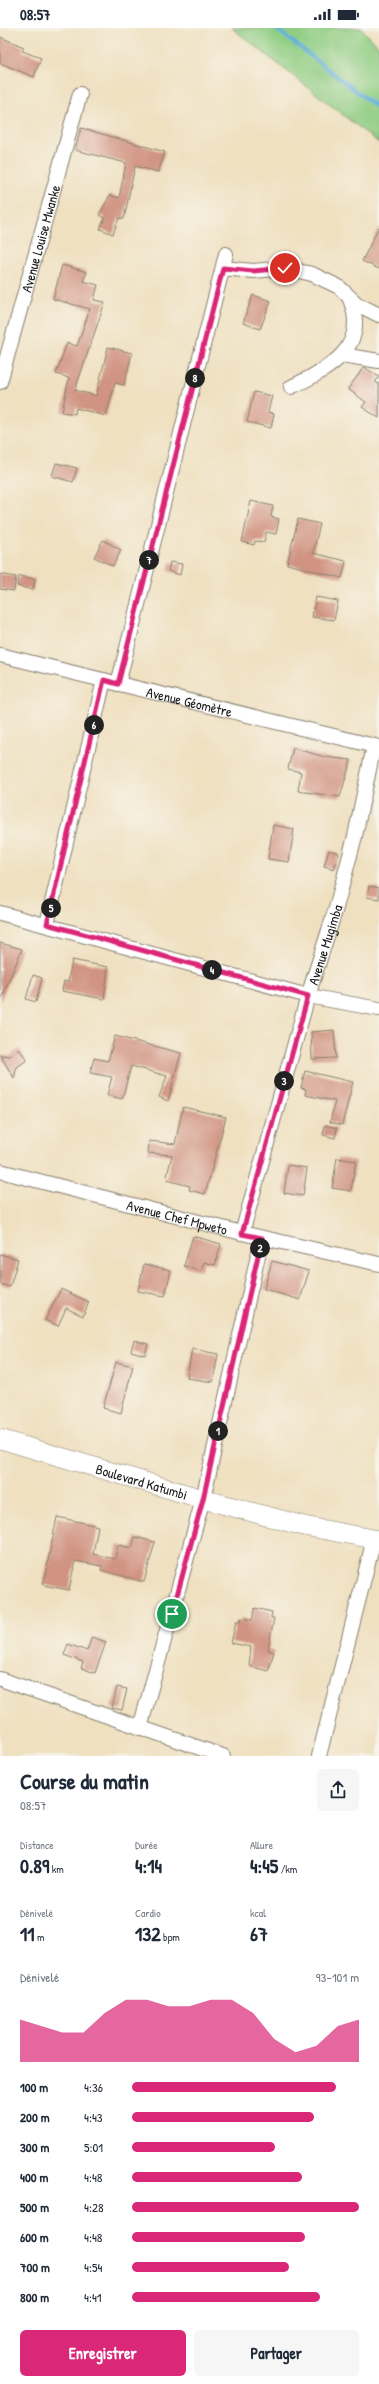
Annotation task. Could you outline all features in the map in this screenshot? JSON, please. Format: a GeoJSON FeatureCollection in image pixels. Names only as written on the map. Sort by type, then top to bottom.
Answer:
{"type":"FeatureCollection","features":[{"type":"Feature","properties":{"kind":"street","name":"Avenue Louise Mwanke"},"geometry":{"type":"LineString","coordinates":[[0,382],[80,94]]}},
{"type":"Feature","properties":{"kind":"street"},"geometry":{"type":"LineString","coordinates":[[118,684],[224,261],[246,271],[298,270],[325,280],[349,296],[357,304],[379,316]]}},
{"type":"Feature","properties":{"kind":"street"},"geometry":{"type":"LineString","coordinates":[[291,387],[321,372],[342,356],[351,344],[354,330],[354,308],[349,296]]}},
{"type":"Feature","properties":{"kind":"street"},"geometry":{"type":"LineString","coordinates":[[342,356],[379,361]]}},
{"type":"Feature","properties":{"kind":"street","name":"Avenue Géomètre"},"geometry":{"type":"LineString","coordinates":[[0,655],[376,746]]}},
{"type":"Feature","properties":{"kind":"street"},"geometry":{"type":"LineString","coordinates":[[47,924],[104,680]]}},
{"type":"Feature","properties":{"kind":"street","name":"Avenue Mugimba"},"geometry":{"type":"LineString","coordinates":[[242,1234],[308,996],[336,908],[376,746]]}},
{"type":"Feature","properties":{"kind":"street"},"geometry":{"type":"LineString","coordinates":[[0,913],[47,924],[308,996],[379,1010]]}},
{"type":"Feature","properties":{"kind":"street","name":"Avenue Chef Mpweto"},"geometry":{"type":"LineString","coordinates":[[0,1171],[242,1234],[379,1264]]}},
{"type":"Feature","properties":{"kind":"street"},"geometry":{"type":"LineString","coordinates":[[140,1728],[203,1499],[262,1238]]}},
{"type":"Feature","properties":{"kind":"street","name":"Boulevard Katumbi"},"geometry":{"type":"LineString","coordinates":[[0,1439],[203,1499],[304,1526],[376,1540]]}},
{"type":"Feature","properties":{"kind":"street"},"geometry":{"type":"LineString","coordinates":[[319,1756],[376,1540]]}},
{"type":"Feature","properties":{"kind":"street"},"geometry":{"type":"LineString","coordinates":[[0,1679],[222,1756]]}},
{"type":"Feature","properties":{"kind":"green space"},"geometry":{"type":"Polygon","coordinates":[[[232,28],[361,28],[379,47],[379,143],[232,28]]]}},
{"type":"Feature","properties":{"kind":"building"},"geometry":{"type":"Polygon","coordinates":[[[0,37],[24,47],[22,51],[41,58],[34,77],[0,63],[0,37]]]}},
{"type":"Feature","properties":{"kind":"building"},"geometry":{"type":"Polygon","coordinates":[[[81,128],[165,152],[158,172],[135,166],[124,219],[119,218],[113,234],[100,229],[105,218],[99,215],[110,195],[119,198],[126,163],[75,150],[81,128]]]}},
{"type":"Feature","properties":{"kind":"building"},"geometry":{"type":"Polygon","coordinates":[[[379,227],[379,269],[362,261],[379,227]]]}},
{"type":"Feature","properties":{"kind":"building"},"geometry":{"type":"Polygon","coordinates":[[[62,265],[87,272],[83,281],[98,285],[94,300],[105,302],[75,390],[96,396],[108,347],[132,353],[124,385],[115,383],[106,416],[76,408],[75,414],[62,412],[69,378],[56,374],[67,343],[77,346],[90,309],[53,299],[62,265]]]}},
{"type":"Feature","properties":{"kind":"building"},"geometry":{"type":"Polygon","coordinates":[[[253,295],[271,301],[260,329],[243,323],[253,295]]]}},
{"type":"Feature","properties":{"kind":"building"},"geometry":{"type":"Polygon","coordinates":[[[364,367],[379,377],[375,382],[379,384],[379,418],[362,407],[366,402],[348,389],[364,367]]]}},
{"type":"Feature","properties":{"kind":"building"},"geometry":{"type":"Polygon","coordinates":[[[254,392],[272,396],[268,412],[274,414],[271,428],[247,422],[254,392]]]}},
{"type":"Feature","properties":{"kind":"building"},"geometry":{"type":"Polygon","coordinates":[[[56,463],[77,468],[73,482],[52,476],[56,463]]]}},
{"type":"Feature","properties":{"kind":"building"},"geometry":{"type":"Polygon","coordinates":[[[251,501],[273,506],[271,517],[279,519],[276,534],[266,532],[264,542],[255,541],[254,545],[242,542],[251,501]]]}},
{"type":"Feature","properties":{"kind":"building"},"geometry":{"type":"Polygon","coordinates":[[[298,519],[320,524],[313,553],[346,561],[342,578],[287,564],[298,519]]]}},
{"type":"Feature","properties":{"kind":"building"},"geometry":{"type":"Polygon","coordinates":[[[103,540],[121,550],[113,566],[94,557],[103,540]]]}},
{"type":"Feature","properties":{"kind":"building"},"geometry":{"type":"Polygon","coordinates":[[[170,562],[182,564],[180,575],[168,571],[170,562]]]}},
{"type":"Feature","properties":{"kind":"building"},"geometry":{"type":"Polygon","coordinates":[[[0,574],[16,577],[14,591],[0,589],[0,574]]]}},
{"type":"Feature","properties":{"kind":"building"},"geometry":{"type":"Polygon","coordinates":[[[19,576],[35,579],[33,590],[17,586],[19,576]]]}},
{"type":"Feature","properties":{"kind":"building"},"geometry":{"type":"Polygon","coordinates":[[[316,597],[338,601],[334,620],[312,617],[316,597]]]}},
{"type":"Feature","properties":{"kind":"building"},"geometry":{"type":"Polygon","coordinates":[[[293,748],[325,757],[351,760],[340,797],[298,791],[301,772],[288,769],[293,748]]]}},
{"type":"Feature","properties":{"kind":"building"},"geometry":{"type":"Polygon","coordinates":[[[273,825],[294,829],[289,862],[268,859],[273,825]]]}},
{"type":"Feature","properties":{"kind":"building"},"geometry":{"type":"Polygon","coordinates":[[[329,850],[339,853],[334,869],[324,866],[329,850]]]}},
{"type":"Feature","properties":{"kind":"building"},"geometry":{"type":"Polygon","coordinates":[[[369,886],[379,888],[379,899],[367,897],[369,886]]]}},
{"type":"Feature","properties":{"kind":"building"},"geometry":{"type":"Polygon","coordinates":[[[0,943],[22,949],[0,1002],[0,943]]]}},
{"type":"Feature","properties":{"kind":"building"},"geometry":{"type":"Polygon","coordinates":[[[72,960],[108,967],[104,999],[62,991],[64,981],[68,982],[72,960]]]}},
{"type":"Feature","properties":{"kind":"building"},"geometry":{"type":"Polygon","coordinates":[[[33,975],[42,978],[36,1002],[26,999],[33,975]]]}},
{"type":"Feature","properties":{"kind":"building"},"geometry":{"type":"Polygon","coordinates":[[[334,1030],[336,1058],[312,1059],[311,1032],[334,1030]]]}},
{"type":"Feature","properties":{"kind":"building"},"geometry":{"type":"Polygon","coordinates":[[[115,1036],[181,1053],[168,1101],[159,1097],[167,1076],[131,1066],[122,1099],[107,1095],[112,1077],[90,1073],[94,1058],[108,1061],[115,1036]]]}},
{"type":"Feature","properties":{"kind":"building"},"geometry":{"type":"Polygon","coordinates":[[[19,1049],[27,1060],[17,1067],[14,1078],[0,1055],[10,1056],[19,1049]]]}},
{"type":"Feature","properties":{"kind":"building"},"geometry":{"type":"Polygon","coordinates":[[[305,1071],[353,1082],[342,1125],[330,1122],[335,1101],[305,1095],[306,1089],[301,1088],[305,1071]]]}},
{"type":"Feature","properties":{"kind":"building"},"geometry":{"type":"Polygon","coordinates":[[[183,1107],[226,1117],[205,1194],[189,1190],[190,1186],[166,1180],[172,1155],[148,1153],[149,1141],[175,1144],[183,1107]]]}},
{"type":"Feature","properties":{"kind":"building"},"geometry":{"type":"Polygon","coordinates":[[[325,1125],[337,1128],[335,1138],[323,1135],[325,1125]]]}},
{"type":"Feature","properties":{"kind":"building"},"geometry":{"type":"Polygon","coordinates":[[[337,1158],[356,1161],[351,1191],[332,1188],[337,1158]]]}},
{"type":"Feature","properties":{"kind":"building"},"geometry":{"type":"Polygon","coordinates":[[[288,1165],[307,1168],[303,1196],[284,1193],[288,1165]]]}},
{"type":"Feature","properties":{"kind":"building"},"geometry":{"type":"Polygon","coordinates":[[[193,1236],[221,1244],[215,1265],[204,1262],[201,1271],[184,1266],[193,1236]]]}},
{"type":"Feature","properties":{"kind":"building"},"geometry":{"type":"Polygon","coordinates":[[[0,1254],[18,1259],[10,1287],[0,1284],[0,1254]]]}},
{"type":"Feature","properties":{"kind":"building"},"geometry":{"type":"Polygon","coordinates":[[[272,1261],[309,1271],[300,1300],[264,1289],[272,1261]]]}},
{"type":"Feature","properties":{"kind":"building"},"geometry":{"type":"Polygon","coordinates":[[[144,1264],[171,1270],[165,1296],[138,1291],[144,1264]]]}},
{"type":"Feature","properties":{"kind":"building"},"geometry":{"type":"Polygon","coordinates":[[[61,1289],[89,1302],[83,1316],[66,1308],[58,1326],[45,1320],[61,1289]]]}},
{"type":"Feature","properties":{"kind":"building"},"geometry":{"type":"Polygon","coordinates":[[[134,1340],[148,1344],[145,1355],[131,1351],[134,1340]]]}},
{"type":"Feature","properties":{"kind":"building"},"geometry":{"type":"Polygon","coordinates":[[[192,1349],[218,1354],[213,1382],[187,1378],[192,1349]]]}},
{"type":"Feature","properties":{"kind":"building"},"geometry":{"type":"Polygon","coordinates":[[[116,1362],[133,1366],[121,1413],[103,1408],[116,1362]]]}},
{"type":"Feature","properties":{"kind":"building"},"geometry":{"type":"Polygon","coordinates":[[[57,1517],[98,1526],[93,1554],[115,1559],[118,1545],[132,1548],[135,1537],[155,1542],[144,1582],[101,1570],[102,1566],[75,1561],[69,1590],[43,1585],[57,1517]]]}},
{"type":"Feature","properties":{"kind":"building"},"geometry":{"type":"Polygon","coordinates":[[[255,1608],[272,1612],[271,1618],[274,1618],[268,1650],[274,1652],[268,1671],[249,1666],[251,1647],[231,1643],[236,1622],[240,1622],[241,1618],[252,1620],[255,1608]]]}},
{"type":"Feature","properties":{"kind":"building"},"geometry":{"type":"Polygon","coordinates":[[[92,1637],[106,1642],[95,1673],[81,1668],[83,1662],[64,1655],[68,1644],[87,1651],[92,1637]]]}},
{"type":"Feature","properties":{"kind":"building"},"geometry":{"type":"Polygon","coordinates":[[[117,1687],[127,1689],[122,1710],[112,1708],[117,1687]]]}},
{"type":"Feature","properties":{"kind":"waterway"},"geometry":{"type":"LineString","coordinates":[[275,28],[379,109]]}},
{"type":"Feature","properties":{"kind":"route"},"geometry":{"type":"LineString","coordinates":[[172,1614],[203,1499],[262,1238],[242,1234],[308,996],[47,924],[104,680],[118,684],[223,268],[238,271],[285,268]]}}]}
